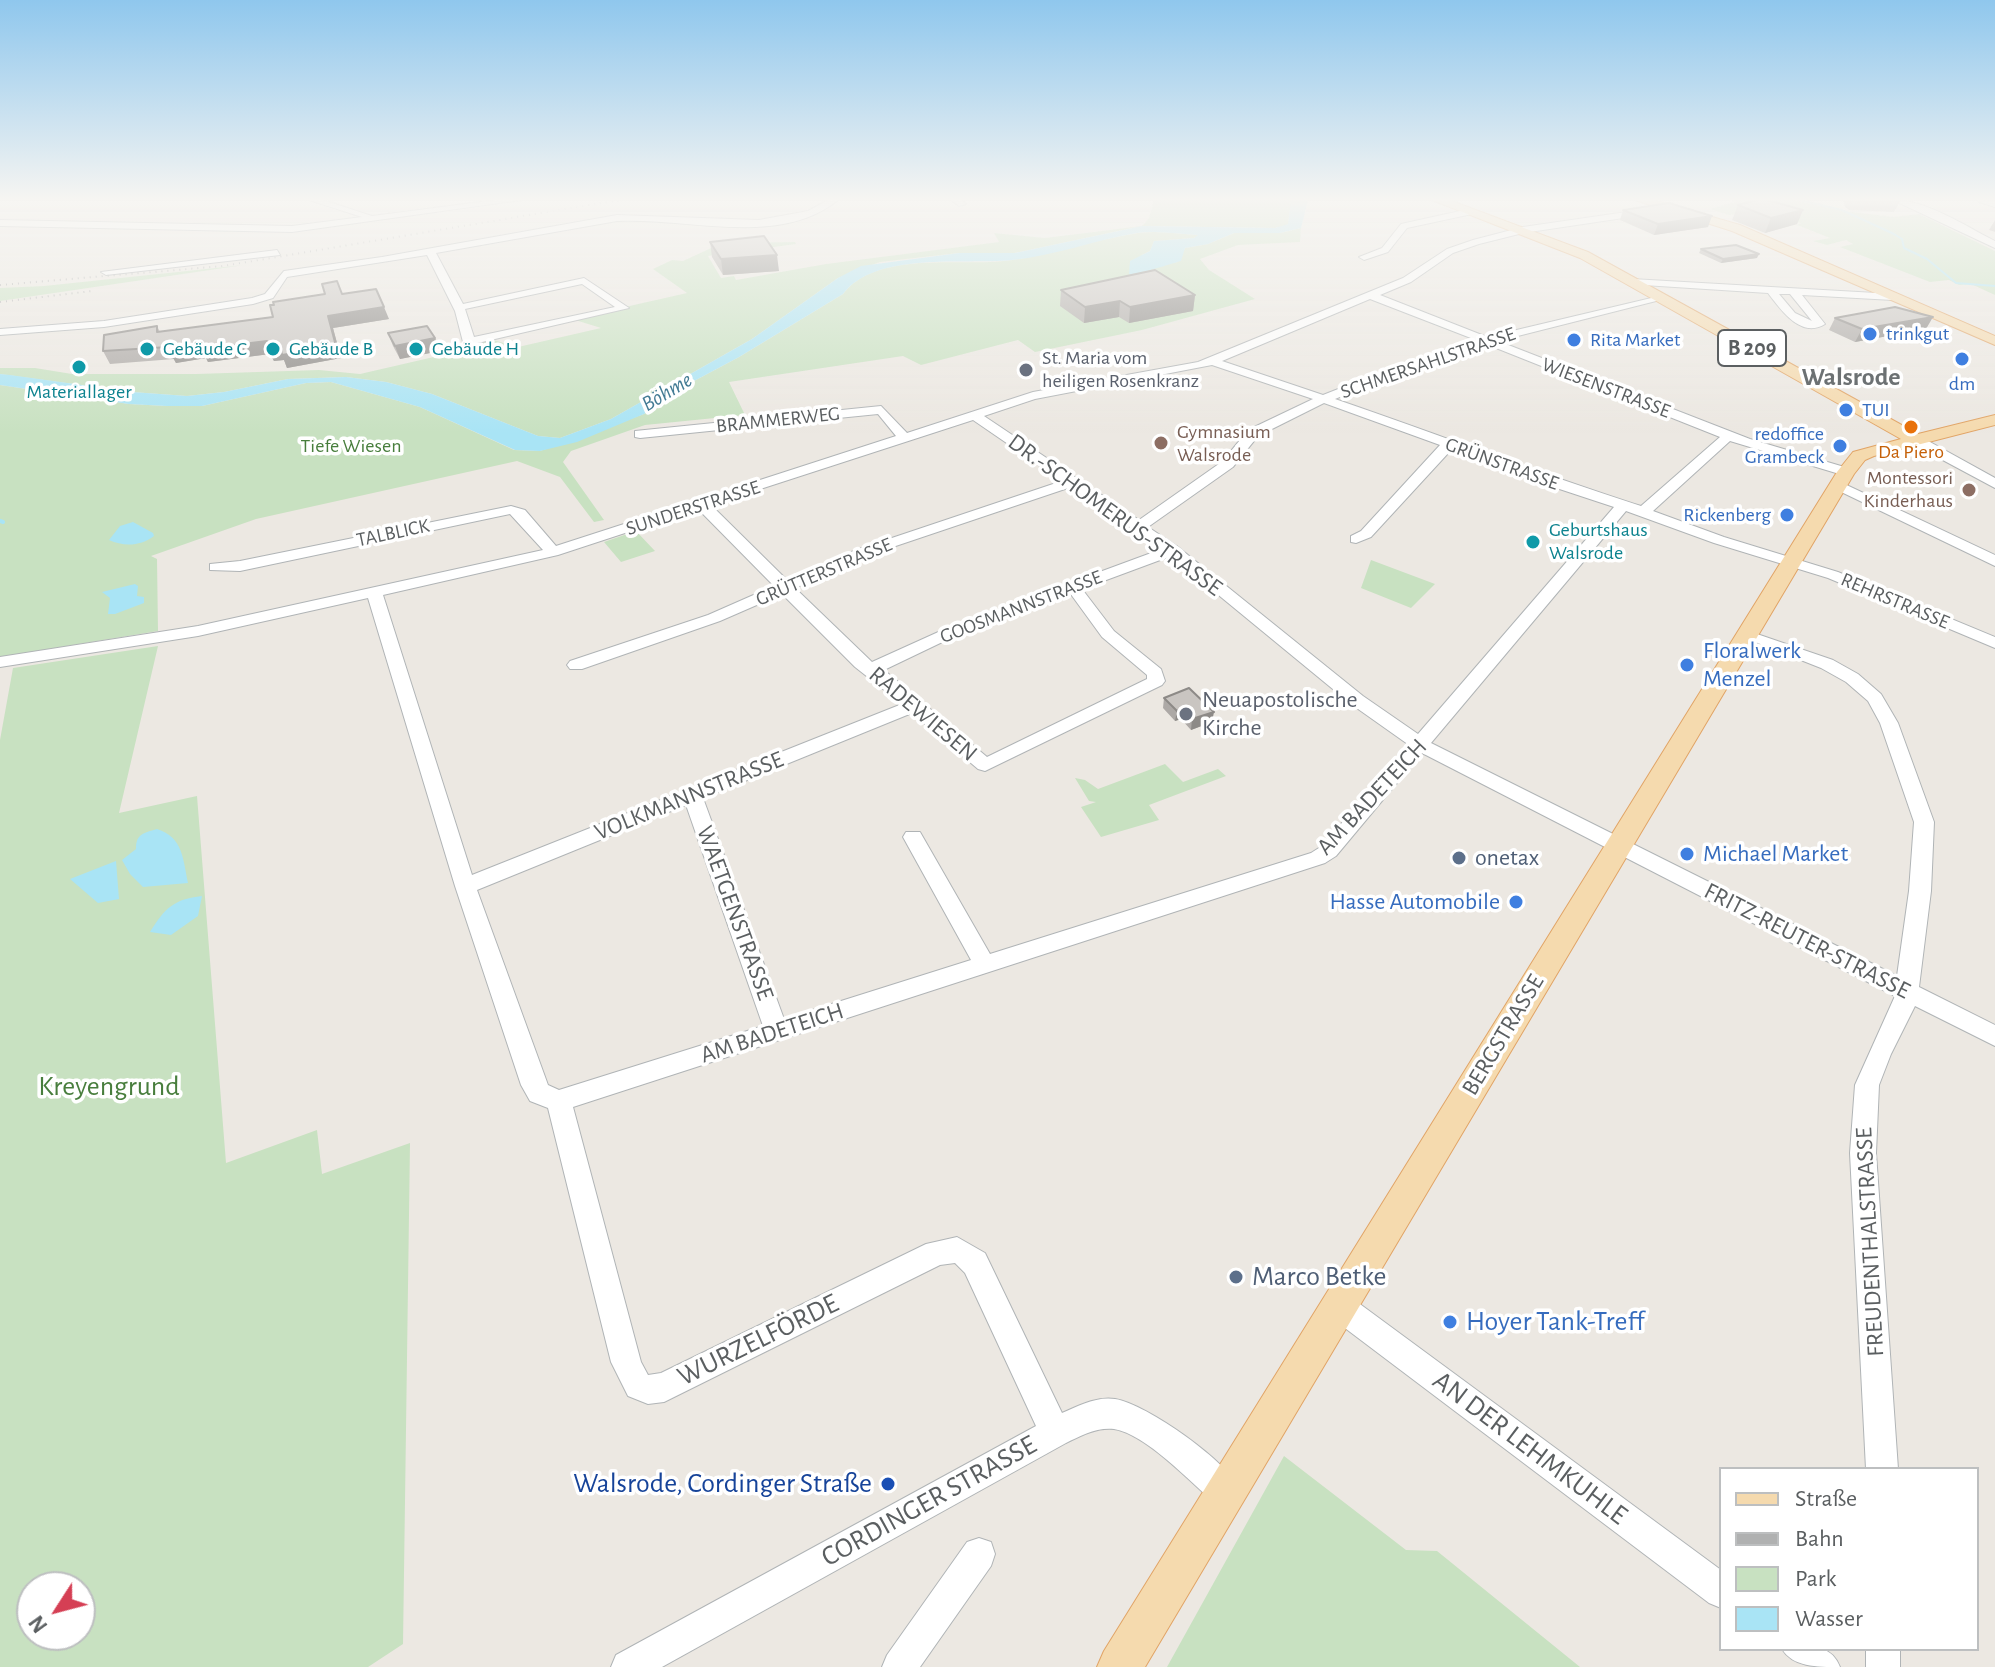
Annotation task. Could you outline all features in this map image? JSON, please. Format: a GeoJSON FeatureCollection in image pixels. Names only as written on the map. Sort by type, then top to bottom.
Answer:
{"type":"FeatureCollection","features":[{"type":"Feature","properties":{"kind":"main road","name":"B 209"},"geometry":{"type":"LineString","coordinates":[[1624,278],[1916,440]]}},
{"type":"Feature","properties":{"kind":"main road"},"geometry":{"type":"LineString","coordinates":[[1849,278],[1995,341]]}},
{"type":"Feature","properties":{"kind":"main road","name":"BERGSTRASSE"},"geometry":{"type":"LineString","coordinates":[[1120,1667],[1854,460],[1868,452],[1995,420]]}},
{"type":"Feature","properties":{"kind":"street"},"geometry":{"type":"LineString","coordinates":[[0,332],[104,324],[253,301],[269,296],[281,278]]}},
{"type":"Feature","properties":{"kind":"street"},"geometry":{"type":"LineString","coordinates":[[442,278],[457,308],[469,332],[469,342],[624,308],[584,281],[457,308]]}},
{"type":"Feature","properties":{"kind":"street","name":"SUNDERSTRASSE"},"geometry":{"type":"LineString","coordinates":[[0,662],[198,631],[553,552],[1033,396],[1180,370],[1212,361],[1410,278]]}},
{"type":"Feature","properties":{"kind":"street"},"geometry":{"type":"LineString","coordinates":[[1632,282],[1893,297]]}},
{"type":"Feature","properties":{"kind":"street"},"geometry":{"type":"LineString","coordinates":[[1771,290],[1796,321],[1820,324],[1794,292]]}},
{"type":"Feature","properties":{"kind":"street","name":"WIESENSTRASSE"},"geometry":{"type":"LineString","coordinates":[[1370,295],[1842,478],[1995,561]]}},
{"type":"Feature","properties":{"kind":"street","name":"SCHMERSAHLSTRASSE"},"geometry":{"type":"LineString","coordinates":[[1138,527],[1228,464],[1253,433],[1323,399],[1403,367],[1485,341],[1660,297]]}},
{"type":"Feature","properties":{"kind":"street","name":"GRÜNSTRASSE"},"geometry":{"type":"LineString","coordinates":[[1212,361],[1448,445],[1469,448],[1522,472],[1719,540],[1793,562]]}},
{"type":"Feature","properties":{"kind":"street","name":"BRAMMERWEG"},"geometry":{"type":"LineString","coordinates":[[640,434],[881,410],[904,437]]}},
{"type":"Feature","properties":{"kind":"street","name":"DR.-SCHOMERUS-STRASSE"},"geometry":{"type":"LineString","coordinates":[[973,414],[1173,550],[1357,700],[1421,745],[1619,846]]}},
{"type":"Feature","properties":{"kind":"street"},"geometry":{"type":"LineString","coordinates":[[1642,513],[1728,436]]}},
{"type":"Feature","properties":{"kind":"street"},"geometry":{"type":"LineString","coordinates":[[1916,440],[1995,484]]}},
{"type":"Feature","properties":{"kind":"street"},"geometry":{"type":"LineString","coordinates":[[1356,539],[1366,534],[1448,445]]}},
{"type":"Feature","properties":{"kind":"street","name":"GRÜTTERSTRASSE"},"geometry":{"type":"LineString","coordinates":[[576,665],[714,618],[786,589],[861,553],[1073,482]]}},
{"type":"Feature","properties":{"kind":"street","name":"RADEWIESEN"},"geometry":{"type":"LineString","coordinates":[[702,505],[861,663],[985,765],[1156,681],[1155,673],[1094,618],[1073,587]]}},
{"type":"Feature","properties":{"kind":"street","name":"AM BADETEICH"},"geometry":{"type":"LineString","coordinates":[[559,1101],[1318,858],[1329,851],[1421,745],[1622,506]]}},
{"type":"Feature","properties":{"kind":"street","name":"TALBLICK"},"geometry":{"type":"LineString","coordinates":[[215,567],[240,566],[511,510],[520,513],[553,552]]}},
{"type":"Feature","properties":{"kind":"street","name":"GOOSMANNSTRASSE"},"geometry":{"type":"LineString","coordinates":[[872,669],[951,632],[1173,550]]}},
{"type":"Feature","properties":{"kind":"street","name":"REHRSTRASSE"},"geometry":{"type":"LineString","coordinates":[[1793,562],[1833,575],[1995,643]]}},
{"type":"Feature","properties":{"kind":"street"},"geometry":{"type":"LineString","coordinates":[[374,592],[465,886],[533,1085],[539,1093],[559,1101]]}},
{"type":"Feature","properties":{"kind":"street","name":"FREUDENTHALSTRASSE"},"geometry":{"type":"LineString","coordinates":[[1748,636],[1815,659],[1852,678],[1875,698],[1889,723],[1924,822],[1920,891],[1905,1003],[1879,1053],[1867,1085],[1863,1115],[1882,1467]]}},
{"type":"Feature","properties":{"kind":"street","name":"VOLKMANNSTRASSE"},"geometry":{"type":"LineString","coordinates":[[465,886],[913,706]]}},
{"type":"Feature","properties":{"kind":"street","name":"WAETGENSTRASSE"},"geometry":{"type":"LineString","coordinates":[[692,794],[777,1031]]}},
{"type":"Feature","properties":{"kind":"street"},"geometry":{"type":"LineString","coordinates":[[913,837],[985,965]]}},
{"type":"Feature","properties":{"kind":"street","name":"FRITZ-REUTER-STRASSE"},"geometry":{"type":"LineString","coordinates":[[1619,846],[1995,1036]]}},
{"type":"Feature","properties":{"kind":"street","name":"WURZELFÖRDE"},"geometry":{"type":"LineString","coordinates":[[559,1101],[629,1372],[632,1382],[640,1389],[652,1391],[664,1387],[936,1253],[952,1248],[963,1251],[975,1263],[1055,1432]]}},
{"type":"Feature","properties":{"kind":"street","name":"AN DER LEHMKUHLE"},"geometry":{"type":"LineString","coordinates":[[1339,1306],[1719,1590]]}},
{"type":"Feature","properties":{"kind":"street","name":"CORDINGER STRASSE"},"geometry":{"type":"LineString","coordinates":[[628,1667],[1055,1432],[1086,1418],[1113,1414],[1139,1422],[1226,1492]]}},
{"type":"Feature","properties":{"kind":"street"},"geometry":{"type":"LineString","coordinates":[[899,1667],[979,1554]]}},
{"type":"Feature","properties":{"kind":"street"},"geometry":{"type":"LineString","coordinates":[[1802,1651],[1823,1667]]}},
{"type":"Feature","properties":{"kind":"green space"},"geometry":{"type":"Polygon","coordinates":[[[122,278],[157,278],[0,301],[0,288],[122,278]]]}},
{"type":"Feature","properties":{"kind":"green space"},"geometry":{"type":"Polygon","coordinates":[[[665,278],[839,278],[752,339],[611,419],[560,438],[538,436],[432,394],[386,382],[346,377],[288,379],[187,396],[132,392],[0,374],[0,368],[35,368],[72,374],[319,370],[360,374],[451,353],[453,345],[486,338],[518,347],[601,328],[572,319],[687,293],[665,278]]]}},
{"type":"Feature","properties":{"kind":"green space","name":"Tiefe Wiesen"},"geometry":{"type":"Polygon","coordinates":[[[1221,278],[1255,299],[1142,330],[1035,352],[1018,340],[921,365],[903,356],[729,382],[745,415],[645,425],[571,451],[563,462],[604,520],[594,522],[560,477],[517,461],[256,519],[151,556],[157,559],[158,631],[0,657],[0,385],[129,404],[202,406],[306,383],[331,382],[420,407],[514,450],[540,451],[644,414],[679,389],[843,294],[858,280],[1221,278]]]}},
{"type":"Feature","properties":{"kind":"green space"},"geometry":{"type":"Polygon","coordinates":[[[1919,278],[1995,278],[1995,295],[1971,284],[1959,285],[1949,280],[1930,282],[1919,278]]]}},
{"type":"Feature","properties":{"kind":"green space"},"geometry":{"type":"Polygon","coordinates":[[[636,531],[655,551],[621,562],[604,542],[636,531]]]}},
{"type":"Feature","properties":{"kind":"green space"},"geometry":{"type":"Polygon","coordinates":[[[1371,560],[1435,584],[1411,608],[1361,588],[1371,560]]]}},
{"type":"Feature","properties":{"kind":"green space","name":"Kreyengrund"},"geometry":{"type":"Polygon","coordinates":[[[158,646],[119,813],[197,796],[226,1163],[317,1130],[322,1174],[410,1143],[403,1644],[368,1667],[0,1667],[0,740],[13,668],[158,646]]]}},
{"type":"Feature","properties":{"kind":"green space"},"geometry":{"type":"Polygon","coordinates":[[[1165,764],[1183,782],[1218,769],[1226,776],[1149,805],[1159,820],[1101,837],[1081,807],[1096,802],[1089,801],[1075,778],[1085,780],[1098,789],[1165,764]]]}},
{"type":"Feature","properties":{"kind":"green space"},"geometry":{"type":"Polygon","coordinates":[[[1284,1456],[1406,1550],[1437,1551],[1580,1667],[1167,1667],[1284,1456]]]}},
{"type":"Feature","properties":{"kind":"water","name":"Böhme"},"geometry":{"type":"Polygon","coordinates":[[[838,278],[862,278],[843,294],[679,389],[644,414],[577,442],[540,451],[515,450],[420,407],[331,382],[306,383],[202,406],[129,404],[0,385],[0,374],[132,392],[187,396],[288,379],[346,377],[386,382],[432,394],[538,436],[560,438],[611,419],[752,339],[838,278]]]}},
{"type":"Feature","properties":{"kind":"water"},"geometry":{"type":"Polygon","coordinates":[[[133,522],[154,536],[132,544],[109,540],[120,526],[133,522]]]}},
{"type":"Feature","properties":{"kind":"water"},"geometry":{"type":"Polygon","coordinates":[[[135,584],[138,586],[137,596],[144,597],[144,603],[108,614],[110,598],[102,592],[135,584]]]}},
{"type":"Feature","properties":{"kind":"water"},"geometry":{"type":"Polygon","coordinates":[[[157,829],[177,843],[188,883],[143,887],[130,874],[122,860],[136,849],[141,835],[157,829]]]}},
{"type":"Feature","properties":{"kind":"water"},"geometry":{"type":"Polygon","coordinates":[[[116,861],[119,899],[98,903],[70,879],[116,861]]]}},
{"type":"Feature","properties":{"kind":"water"},"geometry":{"type":"Polygon","coordinates":[[[202,896],[198,916],[171,935],[150,932],[171,906],[202,896]]]}},
{"type":"Feature","properties":{"kind":"building"},"geometry":{"type":"Polygon","coordinates":[[[1118,278],[1167,278],[1195,295],[1130,307],[1120,301],[1085,307],[1061,290],[1118,278]]]}},
{"type":"Feature","properties":{"kind":"building"},"geometry":{"type":"Polygon","coordinates":[[[337,281],[342,294],[376,289],[384,307],[328,316],[336,346],[282,355],[280,347],[268,349],[267,341],[202,349],[202,345],[169,351],[169,347],[103,351],[104,335],[157,326],[157,332],[273,317],[270,305],[274,305],[273,302],[325,294],[322,284],[337,281]]]}},
{"type":"Feature","properties":{"kind":"building"},"geometry":{"type":"Polygon","coordinates":[[[1895,307],[1933,317],[1862,329],[1835,318],[1895,307]]]}},
{"type":"Feature","properties":{"kind":"building"},"geometry":{"type":"Polygon","coordinates":[[[427,326],[435,338],[395,346],[388,333],[427,326]]]}},
{"type":"Feature","properties":{"kind":"building"},"geometry":{"type":"Polygon","coordinates":[[[1189,688],[1214,712],[1192,719],[1182,709],[1177,711],[1164,698],[1189,688]]]}},
{"type":"Feature","properties":{"kind":"waterway"},"geometry":{"type":"LineString","coordinates":[[1950,278],[1956,283],[1995,286]]}},
{"type":"Feature","properties":{"kind":"railway"},"geometry":{"type":"LineString","coordinates":[[0,285],[85,278]]}},
{"type":"Feature","properties":{"kind":"railway"},"geometry":{"type":"LineString","coordinates":[[0,302],[92,291]]}},
{"type":"Feature","properties":{"kind":"place","name":"trinkgut"},"geometry":{"type":"Point","coordinates":[1870,334]}},
{"type":"Feature","properties":{"kind":"place","name":"Rita Market"},"geometry":{"type":"Point","coordinates":[1574,340]}},
{"type":"Feature","properties":{"kind":"place","name":"Gebäude C"},"geometry":{"type":"Point","coordinates":[147,349]}},
{"type":"Feature","properties":{"kind":"place","name":"Gebäude B"},"geometry":{"type":"Point","coordinates":[273,349]}},
{"type":"Feature","properties":{"kind":"place","name":"Gebäude H"},"geometry":{"type":"Point","coordinates":[416,349]}},
{"type":"Feature","properties":{"kind":"place","name":"dm"},"geometry":{"type":"Point","coordinates":[1962,359]}},
{"type":"Feature","properties":{"kind":"place","name":"Materiallager"},"geometry":{"type":"Point","coordinates":[79,367]}},
{"type":"Feature","properties":{"kind":"place","name":"St. Maria vom heiligen Rosenkranz"},"geometry":{"type":"Point","coordinates":[1026,370]}},
{"type":"Feature","properties":{"kind":"place","name":"TUI"},"geometry":{"type":"Point","coordinates":[1846,410]}},
{"type":"Feature","properties":{"kind":"place","name":"Da Piero"},"geometry":{"type":"Point","coordinates":[1911,427]}},
{"type":"Feature","properties":{"kind":"place","name":"Gymnasium Walsrode"},"geometry":{"type":"Point","coordinates":[1161,443]}},
{"type":"Feature","properties":{"kind":"place","name":"redoffice Grambeck"},"geometry":{"type":"Point","coordinates":[1840,446]}},
{"type":"Feature","properties":{"kind":"place","name":"Montessori Kinderhaus"},"geometry":{"type":"Point","coordinates":[1969,490]}},
{"type":"Feature","properties":{"kind":"place","name":"Rickenberg"},"geometry":{"type":"Point","coordinates":[1787,515]}},
{"type":"Feature","properties":{"kind":"place","name":"Geburtshaus Walsrode"},"geometry":{"type":"Point","coordinates":[1533,542]}},
{"type":"Feature","properties":{"kind":"place","name":"Floralwerk Menzel"},"geometry":{"type":"Point","coordinates":[1687,665]}},
{"type":"Feature","properties":{"kind":"place","name":"Neuapostolische Kirche"},"geometry":{"type":"Point","coordinates":[1186,714]}},
{"type":"Feature","properties":{"kind":"place","name":"Michael Market"},"geometry":{"type":"Point","coordinates":[1687,854]}},
{"type":"Feature","properties":{"kind":"place","name":"onetax"},"geometry":{"type":"Point","coordinates":[1459,858]}},
{"type":"Feature","properties":{"kind":"place","name":"Hasse Automobile"},"geometry":{"type":"Point","coordinates":[1516,902]}},
{"type":"Feature","properties":{"kind":"place","name":"Marco Betke"},"geometry":{"type":"Point","coordinates":[1236,1277]}},
{"type":"Feature","properties":{"kind":"place","name":"Hoyer Tank-Treff"},"geometry":{"type":"Point","coordinates":[1450,1322]}},
{"type":"Feature","properties":{"kind":"place","name":"Walsrode, Cordinger Straße"},"geometry":{"type":"Point","coordinates":[888,1484]}},
{"type":"Feature","properties":{"kind":"district","name":"Walsrode"},"geometry":{"type":"Point","coordinates":[1851,377]}}]}
